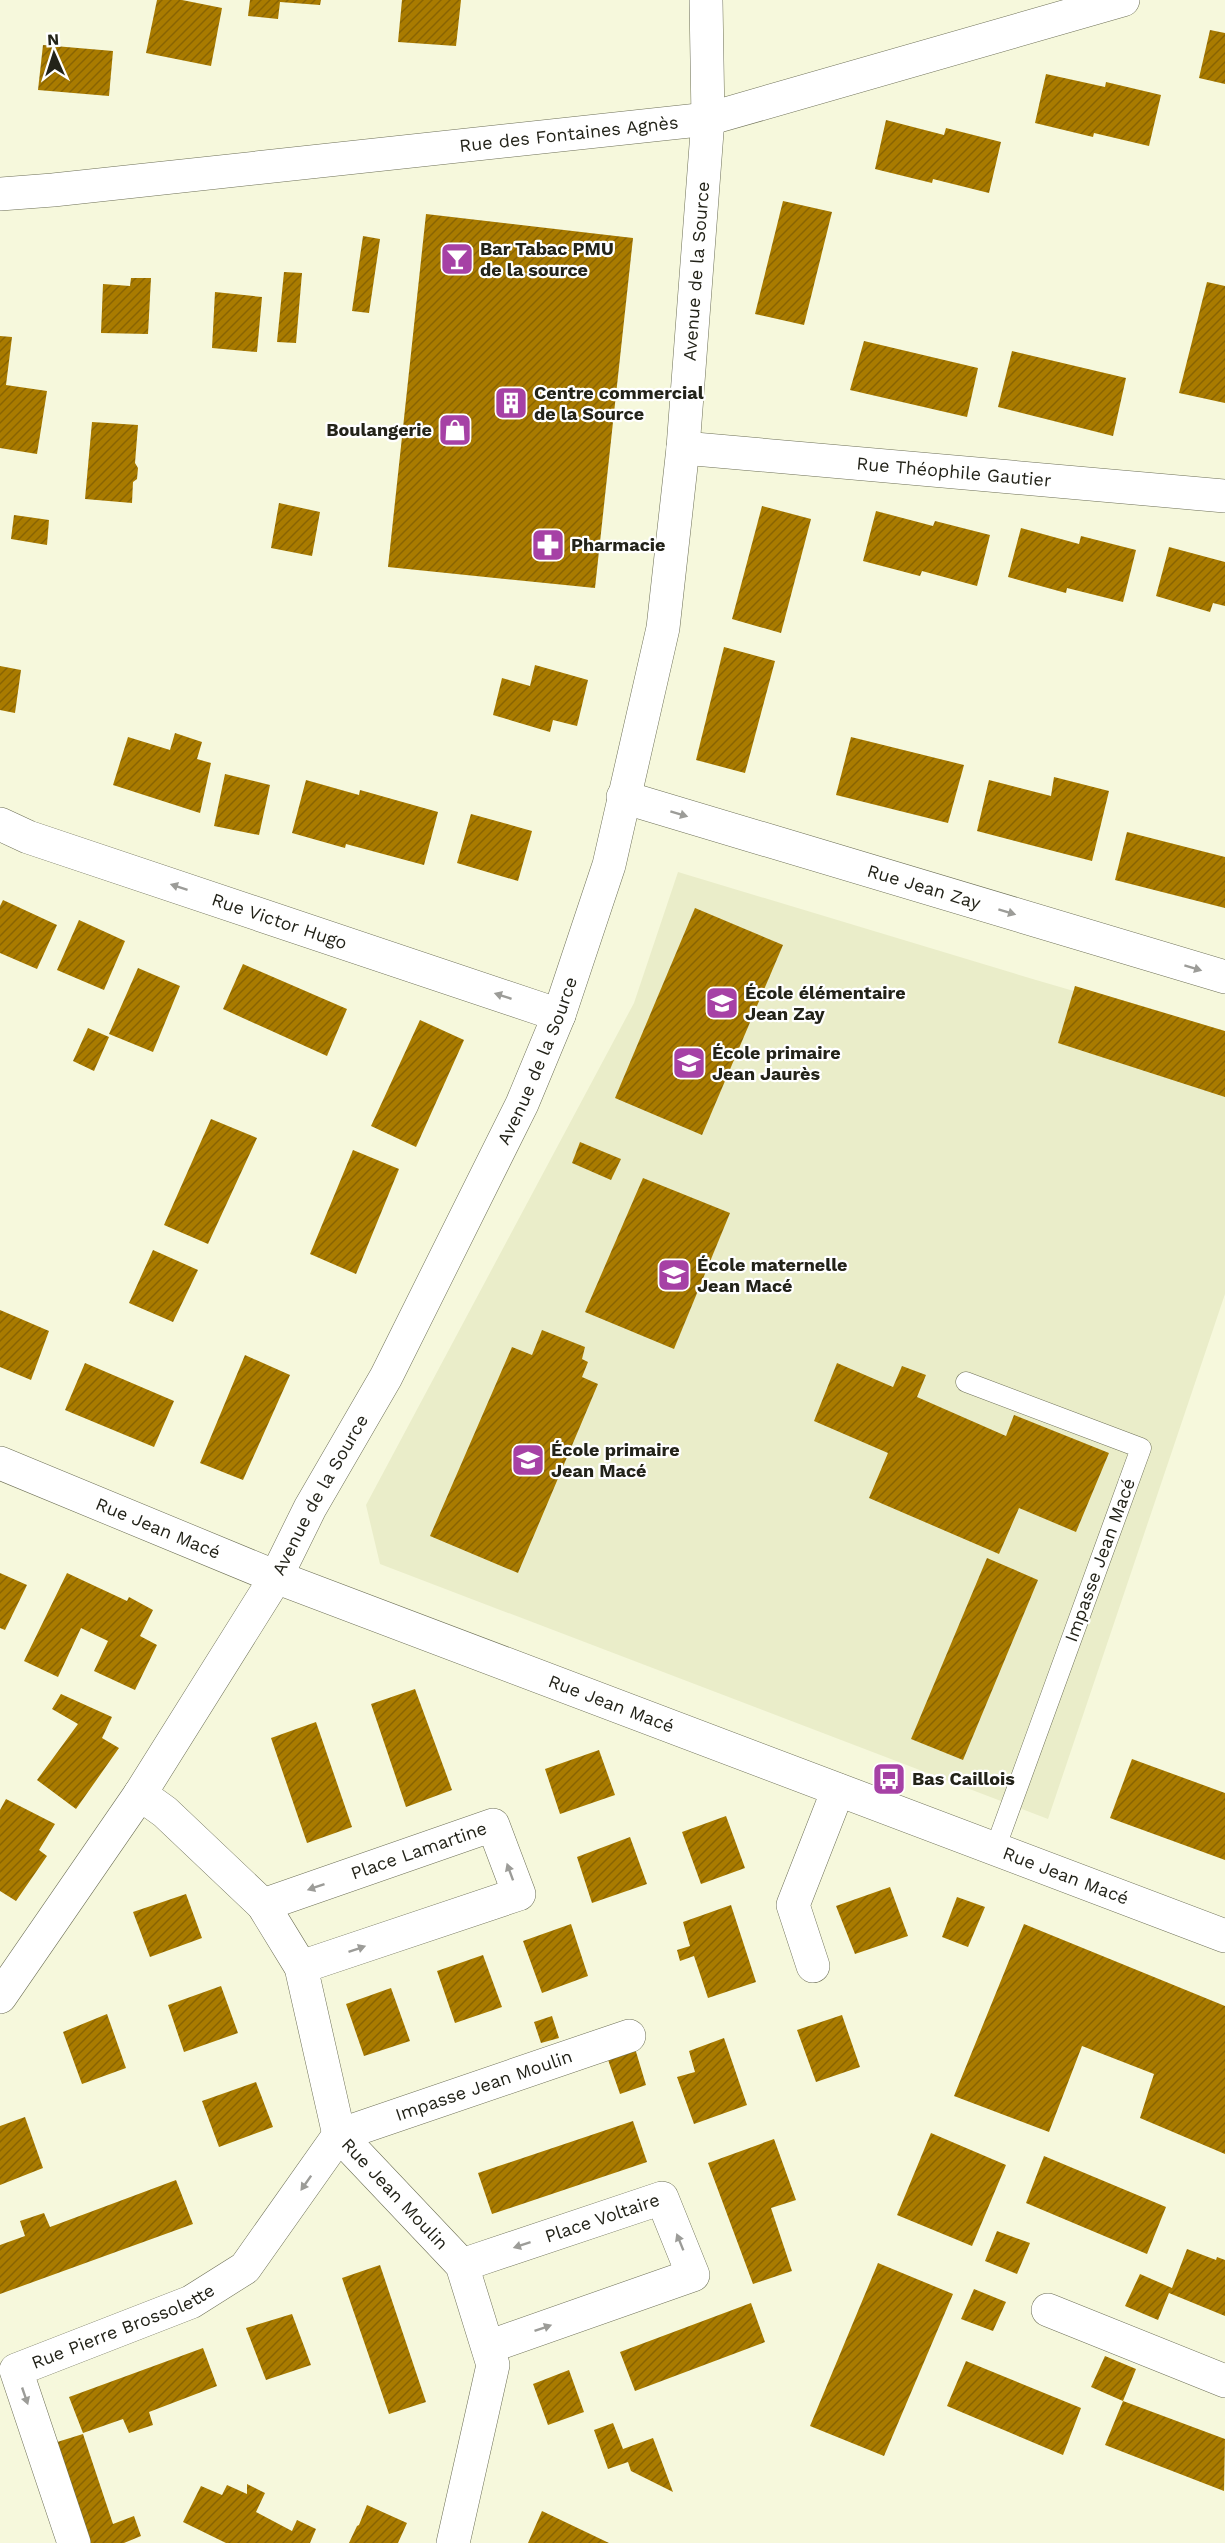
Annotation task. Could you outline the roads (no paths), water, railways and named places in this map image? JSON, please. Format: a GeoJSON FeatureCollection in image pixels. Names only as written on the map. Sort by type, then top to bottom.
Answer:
{"type":"FeatureCollection","features":[{"type":"Feature","properties":{"kind":"street","name":"Avenue de la Source"},"geometry":{"type":"LineString","coordinates":[[0,1997],[140,1794],[276,1577],[310,1508],[391,1367],[522,1104],[559,1014],[609,865],[663,627],[683,448],[708,119],[706,0]]}},
{"type":"Feature","properties":{"kind":"street","name":"Rue des Fontaines Agnès"},"geometry":{"type":"LineString","coordinates":[[0,194],[708,119],[1123,0]]}},
{"type":"Feature","properties":{"kind":"street","name":"Rue Théophile Gautier"},"geometry":{"type":"LineString","coordinates":[[683,448],[1225,496]]}},
{"type":"Feature","properties":{"kind":"street","name":"Rue Jean Zay"},"geometry":{"type":"LineString","coordinates":[[623,797],[1225,977]]}},
{"type":"Feature","properties":{"kind":"street","name":"Rue Victor Hugo"},"geometry":{"type":"LineString","coordinates":[[0,824],[28,837],[559,1014]]}},
{"type":"Feature","properties":{"kind":"street","name":"Rue Jean Macé"},"geometry":{"type":"LineString","coordinates":[[0,1463],[276,1577],[1225,1936]]}},
{"type":"Feature","properties":{"kind":"street"},"geometry":{"type":"LineString","coordinates":[[813,1966],[793,1905],[838,1790]]}},
{"type":"Feature","properties":{"kind":"street","name":"Rue Jean Moulin"},"geometry":{"type":"LineString","coordinates":[[140,1794],[165,1812],[263,1905],[301,1967],[339,2135],[462,2265],[493,2365],[453,2543]]}},
{"type":"Feature","properties":{"kind":"street","name":"Place Lamartine"},"geometry":{"type":"LineString","coordinates":[[263,1905],[493,1825],[519,1894],[301,1967]]}},
{"type":"Feature","properties":{"kind":"street","name":"Impasse Jean Moulin"},"geometry":{"type":"LineString","coordinates":[[339,2135],[629,2036]]}},
{"type":"Feature","properties":{"kind":"street","name":"Rue Pierre Brossolette"},"geometry":{"type":"LineString","coordinates":[[74,2543],[16,2370],[191,2302],[245,2268],[339,2135]]}},
{"type":"Feature","properties":{"kind":"street","name":"Place Voltaire"},"geometry":{"type":"LineString","coordinates":[[462,2265],[663,2198],[693,2275],[488,2348]]}},
{"type":"Feature","properties":{"kind":"street"},"geometry":{"type":"LineString","coordinates":[[1048,2310],[1225,2381]]}},
{"type":"Feature","properties":{"kind":"lane","name":"Impasse Jean Macé"},"geometry":{"type":"LineString","coordinates":[[966,1382],[1141,1448],[995,1849]]}},
{"type":"Feature","properties":{"kind":"place","name":"Bar Tabac PMU de la source"},"geometry":{"type":"Point","coordinates":[457,259]}},
{"type":"Feature","properties":{"kind":"place","name":"Centre commercial de la Source"},"geometry":{"type":"Point","coordinates":[511,403]}},
{"type":"Feature","properties":{"kind":"place","name":"Boulangerie"},"geometry":{"type":"Point","coordinates":[455,430]}},
{"type":"Feature","properties":{"kind":"place","name":"Pharmacie"},"geometry":{"type":"Point","coordinates":[548,545]}},
{"type":"Feature","properties":{"kind":"place","name":"École élémentaire Jean Zay"},"geometry":{"type":"Point","coordinates":[722,1003]}},
{"type":"Feature","properties":{"kind":"place","name":"École primaire Jean Jaurès"},"geometry":{"type":"Point","coordinates":[689,1063]}},
{"type":"Feature","properties":{"kind":"place","name":"École maternelle Jean Macé"},"geometry":{"type":"Point","coordinates":[674,1275]}},
{"type":"Feature","properties":{"kind":"place","name":"École primaire Jean Macé"},"geometry":{"type":"Point","coordinates":[528,1460]}},
{"type":"Feature","properties":{"kind":"place","name":"Bas Caillois"},"geometry":{"type":"Point","coordinates":[889,1779]}}]}
